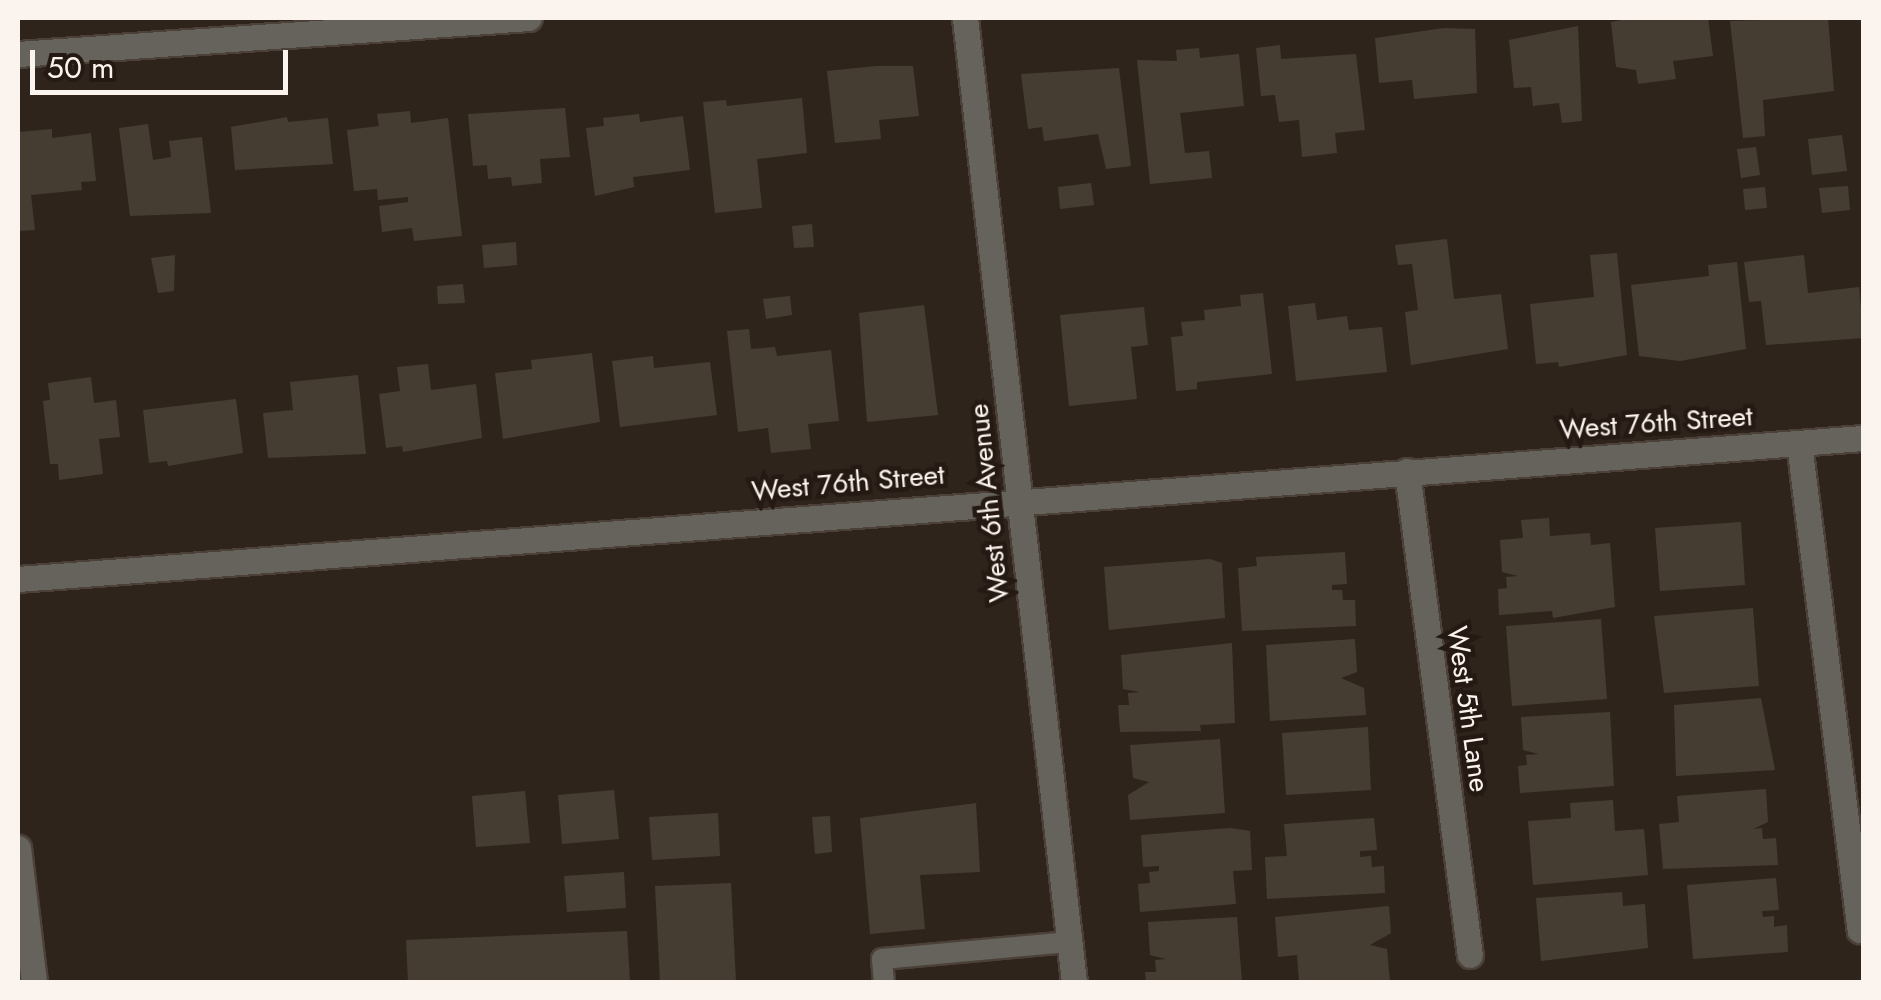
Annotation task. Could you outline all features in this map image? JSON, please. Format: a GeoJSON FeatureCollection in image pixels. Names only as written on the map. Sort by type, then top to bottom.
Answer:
{"type":"FeatureCollection","features":[{"type":"Feature","properties":{"kind":"street"},"geometry":{"type":"LineString","coordinates":[[18,54],[529,18]]}},
{"type":"Feature","properties":{"kind":"street","name":"West 6th Avenue"},"geometry":{"type":"LineString","coordinates":[[965,18],[1074,982]]}},
{"type":"Feature","properties":{"kind":"street","name":"West 76th Street"},"geometry":{"type":"LineString","coordinates":[[18,579],[1019,499],[1864,438]]}},
{"type":"Feature","properties":{"kind":"street"},"geometry":{"type":"LineString","coordinates":[[1800,443],[1860,930]]}},
{"type":"Feature","properties":{"kind":"street","name":"West 5th Lane"},"geometry":{"type":"LineString","coordinates":[[1406,471],[1470,955]]}},
{"type":"Feature","properties":{"kind":"street"},"geometry":{"type":"LineString","coordinates":[[18,848],[34,982]]}},
{"type":"Feature","properties":{"kind":"lane"},"geometry":{"type":"LineString","coordinates":[[884,982],[882,959],[1070,942]]}},
{"type":"Feature","properties":{"kind":"building"},"geometry":{"type":"Polygon","coordinates":[[[1634,18],[1708,18],[1713,56],[1673,61],[1676,79],[1638,84],[1636,70],[1616,67],[1611,22],[1634,18]]]}},
{"type":"Feature","properties":{"kind":"building"},"geometry":{"type":"Polygon","coordinates":[[[1828,18],[1834,91],[1763,100],[1765,136],[1743,138],[1730,21],[1828,18]]]}},
{"type":"Feature","properties":{"kind":"building"},"geometry":{"type":"Polygon","coordinates":[[[1578,26],[1582,121],[1562,123],[1559,103],[1533,106],[1531,87],[1514,88],[1509,40],[1578,26]]]}},
{"type":"Feature","properties":{"kind":"building"},"geometry":{"type":"Polygon","coordinates":[[[1444,28],[1475,29],[1477,93],[1414,99],[1412,80],[1379,83],[1375,38],[1444,28]]]}},
{"type":"Feature","properties":{"kind":"building"},"geometry":{"type":"Polygon","coordinates":[[[1280,45],[1281,59],[1356,54],[1365,130],[1335,133],[1337,153],[1302,157],[1299,120],[1279,122],[1275,95],[1261,96],[1256,48],[1280,45]]]}},
{"type":"Feature","properties":{"kind":"building"},"geometry":{"type":"Polygon","coordinates":[[[1199,48],[1200,58],[1239,54],[1244,106],[1180,113],[1185,153],[1209,151],[1212,178],[1150,184],[1137,60],[1177,61],[1176,50],[1199,48]]]}},
{"type":"Feature","properties":{"kind":"building"},"geometry":{"type":"Polygon","coordinates":[[[913,66],[919,116],[879,120],[881,139],[835,143],[827,71],[913,66]]]}},
{"type":"Feature","properties":{"kind":"building"},"geometry":{"type":"Polygon","coordinates":[[[1119,68],[1131,166],[1106,169],[1098,134],[1044,141],[1042,127],[1028,129],[1021,74],[1119,68]]]}},
{"type":"Feature","properties":{"kind":"building"},"geometry":{"type":"Polygon","coordinates":[[[802,98],[807,153],[757,159],[762,208],[715,213],[703,102],[726,100],[727,106],[802,98]]]}},
{"type":"Feature","properties":{"kind":"building"},"geometry":{"type":"Polygon","coordinates":[[[565,108],[570,157],[540,159],[542,183],[512,186],[511,177],[488,179],[487,165],[473,166],[468,114],[565,108]]]}},
{"type":"Feature","properties":{"kind":"building"},"geometry":{"type":"Polygon","coordinates":[[[410,111],[411,123],[448,118],[462,236],[414,241],[412,228],[382,232],[379,206],[408,202],[408,197],[378,200],[377,189],[354,191],[347,130],[379,126],[377,114],[410,111]]]}},
{"type":"Feature","properties":{"kind":"building"},"geometry":{"type":"Polygon","coordinates":[[[639,114],[640,122],[683,116],[690,170],[633,177],[634,187],[595,196],[586,128],[604,126],[603,118],[639,114]]]}},
{"type":"Feature","properties":{"kind":"building"},"geometry":{"type":"Polygon","coordinates":[[[287,117],[288,122],[328,118],[333,164],[235,170],[231,127],[287,117]]]}},
{"type":"Feature","properties":{"kind":"building"},"geometry":{"type":"Polygon","coordinates":[[[148,124],[153,160],[171,157],[169,141],[202,137],[211,213],[130,216],[119,128],[148,124]]]}},
{"type":"Feature","properties":{"kind":"building"},"geometry":{"type":"Polygon","coordinates":[[[52,129],[52,138],[91,133],[96,181],[81,182],[82,190],[31,195],[35,230],[18,231],[18,132],[52,129]]]}},
{"type":"Feature","properties":{"kind":"building"},"geometry":{"type":"Polygon","coordinates":[[[1842,135],[1847,171],[1812,175],[1808,139],[1842,135]]]}},
{"type":"Feature","properties":{"kind":"building"},"geometry":{"type":"Polygon","coordinates":[[[1756,147],[1760,175],[1741,178],[1737,149],[1756,147]]]}},
{"type":"Feature","properties":{"kind":"building"},"geometry":{"type":"Polygon","coordinates":[[[1091,183],[1094,205],[1060,209],[1058,187],[1091,183]]]}},
{"type":"Feature","properties":{"kind":"building"},"geometry":{"type":"Polygon","coordinates":[[[1848,186],[1850,210],[1822,213],[1819,188],[1848,186]]]}},
{"type":"Feature","properties":{"kind":"building"},"geometry":{"type":"Polygon","coordinates":[[[1765,187],[1767,208],[1745,210],[1743,189],[1765,187]]]}},
{"type":"Feature","properties":{"kind":"building"},"geometry":{"type":"Polygon","coordinates":[[[812,224],[814,247],[794,248],[792,226],[812,224]]]}},
{"type":"Feature","properties":{"kind":"building"},"geometry":{"type":"Polygon","coordinates":[[[1447,239],[1454,299],[1501,294],[1508,349],[1411,365],[1405,312],[1418,310],[1412,264],[1398,265],[1395,245],[1447,239]]]}},
{"type":"Feature","properties":{"kind":"building"},"geometry":{"type":"Polygon","coordinates":[[[516,242],[517,265],[484,268],[482,245],[516,242]]]}},
{"type":"Feature","properties":{"kind":"building"},"geometry":{"type":"Polygon","coordinates":[[[1617,253],[1627,355],[1559,367],[1558,362],[1536,364],[1530,304],[1594,297],[1590,255],[1617,253]]]}},
{"type":"Feature","properties":{"kind":"building"},"geometry":{"type":"Polygon","coordinates":[[[175,255],[174,291],[158,293],[151,258],[175,255]]]}},
{"type":"Feature","properties":{"kind":"building"},"geometry":{"type":"Polygon","coordinates":[[[1804,255],[1808,293],[1859,287],[1864,338],[1766,345],[1761,301],[1749,302],[1744,262],[1804,255]]]}},
{"type":"Feature","properties":{"kind":"building"},"geometry":{"type":"Polygon","coordinates":[[[1737,262],[1746,349],[1680,361],[1639,356],[1631,285],[1709,276],[1708,265],[1737,262]]]}},
{"type":"Feature","properties":{"kind":"building"},"geometry":{"type":"Polygon","coordinates":[[[463,284],[465,303],[438,304],[437,286],[463,284]]]}},
{"type":"Feature","properties":{"kind":"building"},"geometry":{"type":"Polygon","coordinates":[[[1263,293],[1272,374],[1197,382],[1197,389],[1176,391],[1171,337],[1183,336],[1181,322],[1205,320],[1204,310],[1241,306],[1240,295],[1263,293]]]}},
{"type":"Feature","properties":{"kind":"building"},"geometry":{"type":"Polygon","coordinates":[[[790,296],[792,315],[766,319],[763,299],[790,296]]]}},
{"type":"Feature","properties":{"kind":"building"},"geometry":{"type":"Polygon","coordinates":[[[1315,303],[1317,320],[1347,316],[1349,330],[1382,327],[1387,372],[1296,381],[1288,306],[1315,303]]]}},
{"type":"Feature","properties":{"kind":"building"},"geometry":{"type":"Polygon","coordinates":[[[924,305],[938,415],[867,422],[859,313],[924,305]]]}},
{"type":"Feature","properties":{"kind":"building"},"geometry":{"type":"Polygon","coordinates":[[[1144,307],[1148,345],[1131,347],[1137,399],[1069,406],[1060,315],[1144,307]]]}},
{"type":"Feature","properties":{"kind":"building"},"geometry":{"type":"Polygon","coordinates":[[[749,329],[751,349],[775,347],[777,356],[831,350],[839,421],[808,424],[811,449],[771,453],[768,428],[738,432],[727,331],[749,329]]]}},
{"type":"Feature","properties":{"kind":"building"},"geometry":{"type":"Polygon","coordinates":[[[592,353],[600,422],[503,439],[495,373],[532,369],[531,360],[592,353]]]}},
{"type":"Feature","properties":{"kind":"building"},"geometry":{"type":"Polygon","coordinates":[[[653,356],[654,368],[710,362],[717,415],[620,427],[612,361],[653,356]]]}},
{"type":"Feature","properties":{"kind":"building"},"geometry":{"type":"Polygon","coordinates":[[[428,364],[431,390],[476,384],[482,438],[403,452],[402,446],[386,448],[379,394],[400,391],[397,367],[428,364]]]}},
{"type":"Feature","properties":{"kind":"building"},"geometry":{"type":"Polygon","coordinates":[[[358,375],[366,454],[268,458],[263,413],[293,410],[290,382],[358,375]]]}},
{"type":"Feature","properties":{"kind":"building"},"geometry":{"type":"Polygon","coordinates":[[[91,377],[94,403],[116,400],[120,437],[99,439],[103,474],[59,480],[58,464],[50,464],[43,401],[50,400],[48,383],[91,377]]]}},
{"type":"Feature","properties":{"kind":"building"},"geometry":{"type":"Polygon","coordinates":[[[236,399],[243,453],[168,466],[167,461],[149,463],[143,410],[236,399]]]}},
{"type":"Feature","properties":{"kind":"building"},"geometry":{"type":"Polygon","coordinates":[[[1549,518],[1550,536],[1590,533],[1591,545],[1610,543],[1615,607],[1553,618],[1552,611],[1499,615],[1498,589],[1507,588],[1506,577],[1518,576],[1502,572],[1500,540],[1523,538],[1521,520],[1549,518]]]}},
{"type":"Feature","properties":{"kind":"building"},"geometry":{"type":"Polygon","coordinates":[[[1741,522],[1745,585],[1660,591],[1655,528],[1741,522]]]}},
{"type":"Feature","properties":{"kind":"building"},"geometry":{"type":"Polygon","coordinates":[[[1345,552],[1347,584],[1332,585],[1332,590],[1342,590],[1343,600],[1355,600],[1356,626],[1242,631],[1238,568],[1257,566],[1256,557],[1345,552]]]}},
{"type":"Feature","properties":{"kind":"building"},"geometry":{"type":"Polygon","coordinates":[[[1210,559],[1222,563],[1225,618],[1109,630],[1104,567],[1210,559]]]}},
{"type":"Feature","properties":{"kind":"building"},"geometry":{"type":"Polygon","coordinates":[[[1753,608],[1759,686],[1664,693],[1654,616],[1753,608]]]}},
{"type":"Feature","properties":{"kind":"building"},"geometry":{"type":"Polygon","coordinates":[[[1601,619],[1607,699],[1512,706],[1506,626],[1601,619]]]}},
{"type":"Feature","properties":{"kind":"building"},"geometry":{"type":"Polygon","coordinates":[[[1355,639],[1357,672],[1341,678],[1364,688],[1366,715],[1270,721],[1266,645],[1355,639]]]}},
{"type":"Feature","properties":{"kind":"building"},"geometry":{"type":"Polygon","coordinates":[[[1232,643],[1235,723],[1200,725],[1201,731],[1120,732],[1118,705],[1129,705],[1128,693],[1140,692],[1123,689],[1121,655],[1232,643]]]}},
{"type":"Feature","properties":{"kind":"building"},"geometry":{"type":"Polygon","coordinates":[[[1761,698],[1775,770],[1676,776],[1674,705],[1761,698]]]}},
{"type":"Feature","properties":{"kind":"building"},"geometry":{"type":"Polygon","coordinates":[[[1610,712],[1614,786],[1520,793],[1518,766],[1527,765],[1526,755],[1539,754],[1523,750],[1521,717],[1610,712]]]}},
{"type":"Feature","properties":{"kind":"building"},"geometry":{"type":"Polygon","coordinates":[[[1368,727],[1371,790],[1286,795],[1282,733],[1368,727]]]}},
{"type":"Feature","properties":{"kind":"building"},"geometry":{"type":"Polygon","coordinates":[[[1220,739],[1225,813],[1130,820],[1128,795],[1149,782],[1133,778],[1130,745],[1220,739]]]}},
{"type":"Feature","properties":{"kind":"building"},"geometry":{"type":"Polygon","coordinates":[[[1766,789],[1768,822],[1753,829],[1762,828],[1763,839],[1776,838],[1778,865],[1663,869],[1659,824],[1679,822],[1677,796],[1766,789]]]}},
{"type":"Feature","properties":{"kind":"building"},"geometry":{"type":"Polygon","coordinates":[[[614,790],[619,839],[562,844],[558,795],[614,790]]]}},
{"type":"Feature","properties":{"kind":"building"},"geometry":{"type":"Polygon","coordinates":[[[525,791],[530,843],[476,847],[472,796],[525,791]]]}},
{"type":"Feature","properties":{"kind":"building"},"geometry":{"type":"Polygon","coordinates":[[[1613,800],[1615,831],[1644,829],[1648,875],[1533,885],[1528,821],[1571,818],[1570,803],[1613,800]]]}},
{"type":"Feature","properties":{"kind":"building"},"geometry":{"type":"Polygon","coordinates":[[[976,803],[980,872],[920,875],[925,929],[870,934],[860,818],[976,803]]]}},
{"type":"Feature","properties":{"kind":"building"},"geometry":{"type":"Polygon","coordinates":[[[718,813],[720,856],[652,860],[649,817],[718,813]]]}},
{"type":"Feature","properties":{"kind":"building"},"geometry":{"type":"Polygon","coordinates":[[[830,816],[832,852],[815,854],[812,817],[830,816]]]}},
{"type":"Feature","properties":{"kind":"building"},"geometry":{"type":"Polygon","coordinates":[[[1374,818],[1377,850],[1360,851],[1360,857],[1371,856],[1372,867],[1384,866],[1385,893],[1267,899],[1265,857],[1287,856],[1284,824],[1374,818]]]}},
{"type":"Feature","properties":{"kind":"building"},"geometry":{"type":"Polygon","coordinates":[[[1230,828],[1250,831],[1252,870],[1233,871],[1236,904],[1140,912],[1138,884],[1150,883],[1149,872],[1159,871],[1159,866],[1143,867],[1141,835],[1230,828]]]}},
{"type":"Feature","properties":{"kind":"building"},"geometry":{"type":"Polygon","coordinates":[[[624,872],[626,908],[567,912],[564,876],[624,872]]]}},
{"type":"Feature","properties":{"kind":"building"},"geometry":{"type":"Polygon","coordinates":[[[1776,878],[1779,910],[1762,911],[1763,917],[1774,916],[1774,927],[1787,925],[1788,952],[1693,959],[1687,885],[1776,878]]]}},
{"type":"Feature","properties":{"kind":"building"},"geometry":{"type":"Polygon","coordinates":[[[731,883],[736,982],[660,982],[655,886],[731,883]]]}},
{"type":"Feature","properties":{"kind":"building"},"geometry":{"type":"Polygon","coordinates":[[[1622,892],[1623,906],[1645,904],[1648,948],[1541,961],[1536,898],[1622,892]]]}},
{"type":"Feature","properties":{"kind":"building"},"geometry":{"type":"Polygon","coordinates":[[[1389,906],[1391,933],[1370,945],[1387,949],[1390,982],[1299,982],[1297,955],[1278,957],[1275,917],[1389,906]]]}},
{"type":"Feature","properties":{"kind":"building"},"geometry":{"type":"Polygon","coordinates":[[[1237,917],[1242,982],[1146,982],[1145,972],[1156,972],[1155,960],[1166,959],[1150,955],[1148,922],[1237,917]]]}},
{"type":"Feature","properties":{"kind":"building"},"geometry":{"type":"Polygon","coordinates":[[[627,931],[630,982],[408,982],[406,940],[627,931]]]}}]}
